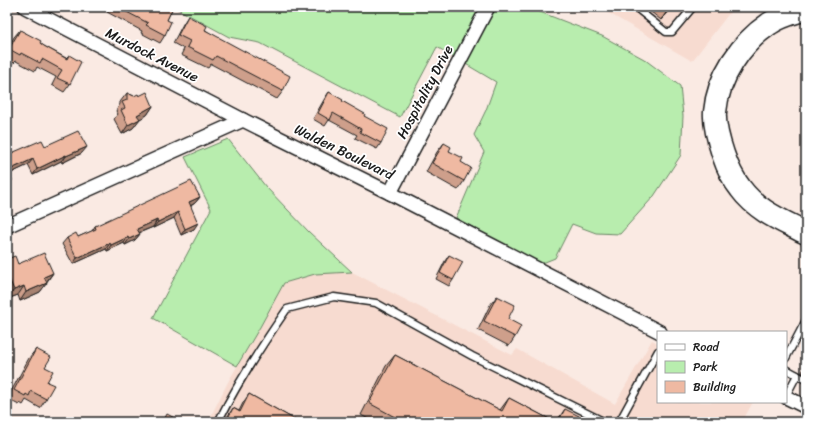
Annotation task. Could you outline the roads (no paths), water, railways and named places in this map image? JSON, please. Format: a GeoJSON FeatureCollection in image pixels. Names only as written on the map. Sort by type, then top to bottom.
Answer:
{"type":"FeatureCollection","features":[{"type":"Feature","properties":{"kind":"highway"},"geometry":{"type":"LineString","coordinates":[[806,9],[788,14],[770,23],[751,38],[734,59],[720,87],[715,113],[722,149],[728,166],[741,189],[759,208],[806,233]]}},
{"type":"Feature","properties":{"kind":"highway"},"geometry":{"type":"LineString","coordinates":[[784,222],[806,228]]}},
{"type":"Feature","properties":{"kind":"street","name":"Murdock Avenue"},"geometry":{"type":"LineString","coordinates":[[24,7],[243,120]]}},
{"type":"Feature","properties":{"kind":"street","name":"Hospitality Drive"},"geometry":{"type":"LineString","coordinates":[[390,193],[488,7]]}},
{"type":"Feature","properties":{"kind":"street","name":"Walden Boulevard"},"geometry":{"type":"LineString","coordinates":[[243,120],[390,193],[658,331]]}},
{"type":"Feature","properties":{"kind":"street"},"geometry":{"type":"LineString","coordinates":[[7,226],[243,120]]}},
{"type":"Feature","properties":{"kind":"street"},"geometry":{"type":"LineString","coordinates":[[787,398],[806,407]]}},
{"type":"Feature","properties":{"kind":"lane"},"geometry":{"type":"LineString","coordinates":[[635,7],[666,32],[672,32],[693,7]]}},
{"type":"Feature","properties":{"kind":"lane"},"geometry":{"type":"LineString","coordinates":[[218,422],[241,380],[287,308],[334,298],[376,303],[472,356],[605,422]]}},
{"type":"Feature","properties":{"kind":"lane"},"geometry":{"type":"LineString","coordinates":[[787,356],[806,320]]}},
{"type":"Feature","properties":{"kind":"lane"},"geometry":{"type":"LineString","coordinates":[[619,422],[657,353]]}},
{"type":"Feature","properties":{"kind":"lane"},"geometry":{"type":"LineString","coordinates":[[787,370],[806,380]]}},
{"type":"Feature","properties":{"kind":"lane"},"geometry":{"type":"LineString","coordinates":[[787,395],[797,376]]}}]}
